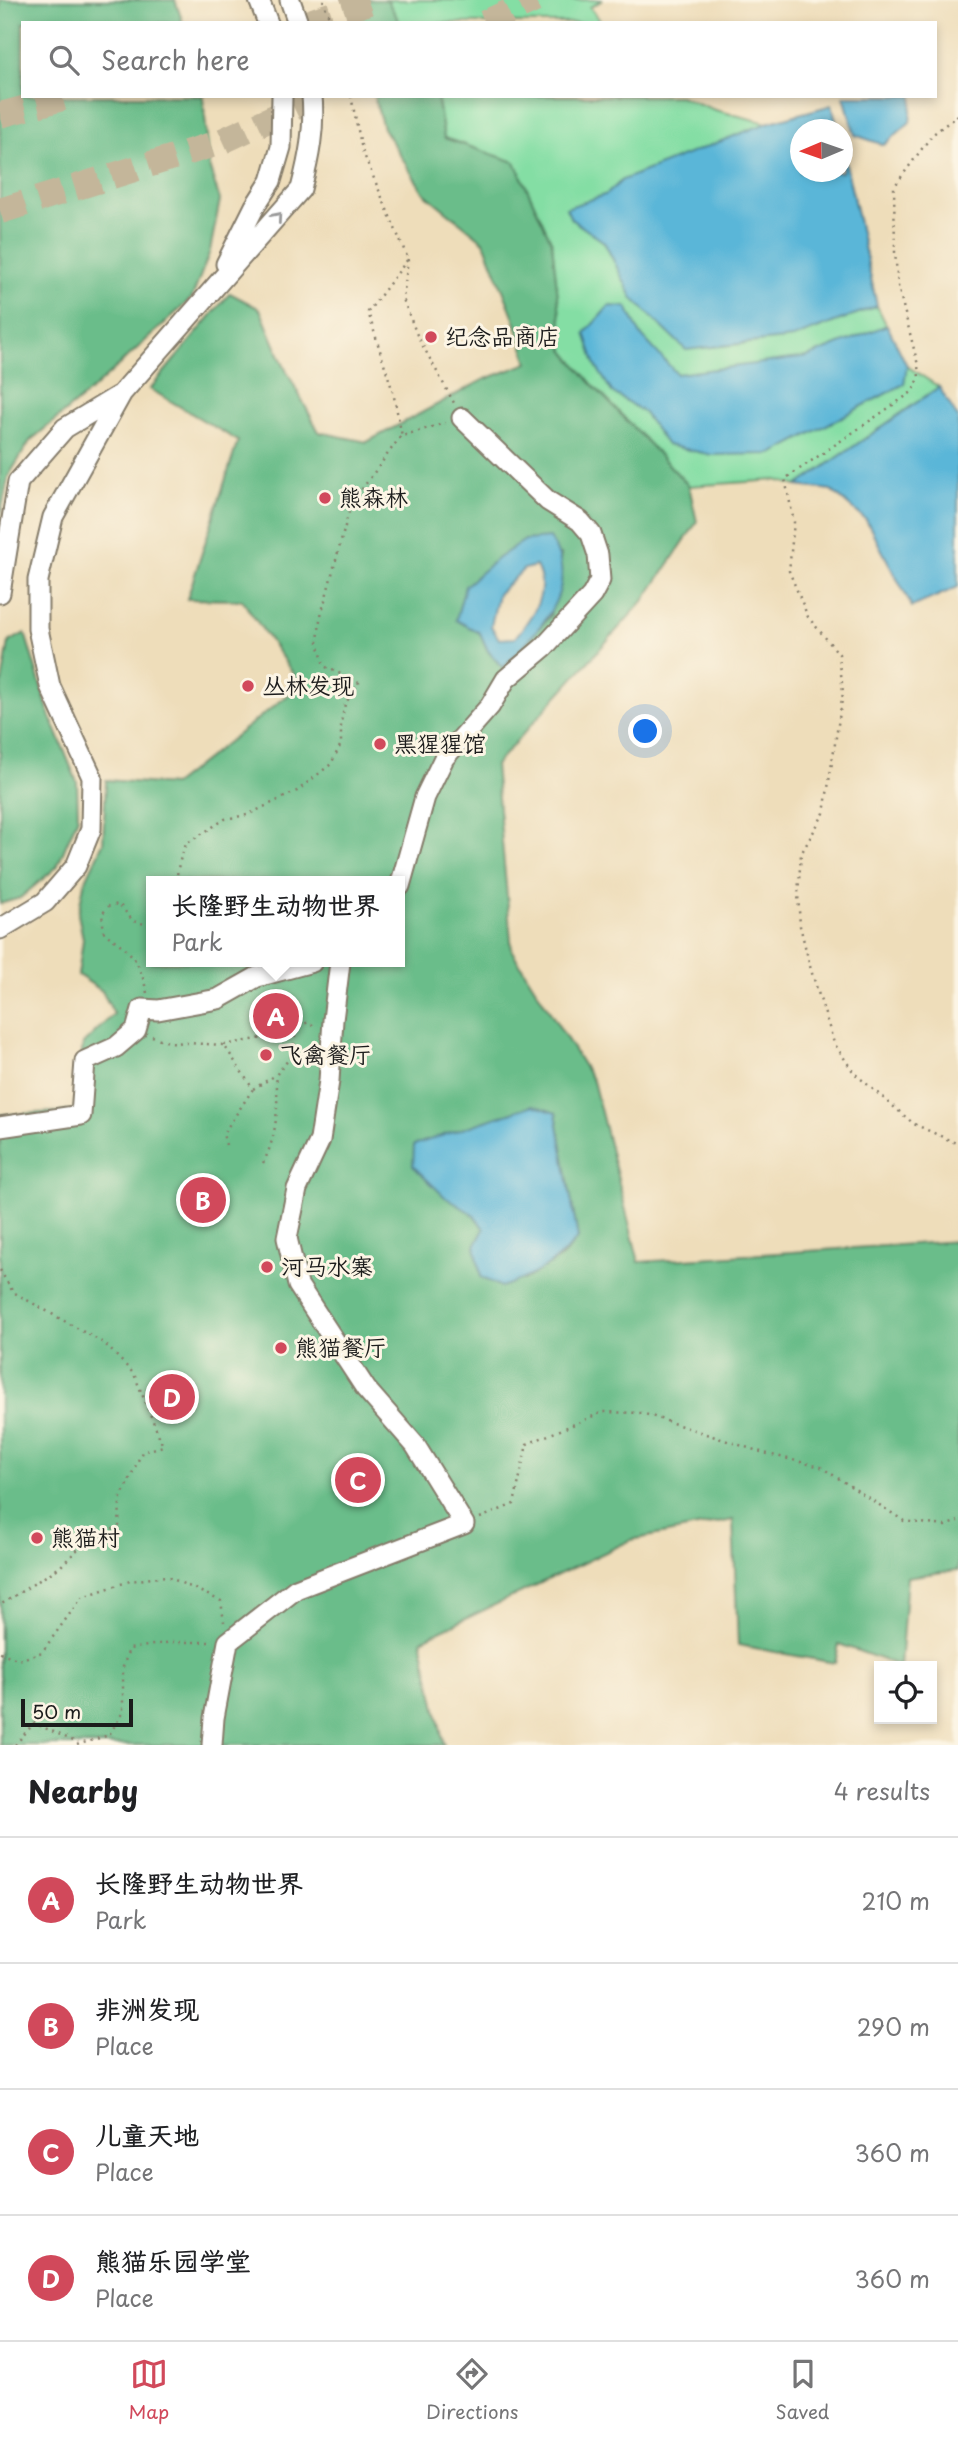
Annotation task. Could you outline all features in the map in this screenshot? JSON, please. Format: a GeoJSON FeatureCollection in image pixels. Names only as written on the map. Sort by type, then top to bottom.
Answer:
{"type":"FeatureCollection","features":[{"type":"Feature","properties":{"kind":"street"},"geometry":{"type":"LineString","coordinates":[[259,0],[267,21]]}},
{"type":"Feature","properties":{"kind":"street"},"geometry":{"type":"LineString","coordinates":[[290,0],[297,21]]}},
{"type":"Feature","properties":{"kind":"street"},"geometry":{"type":"LineString","coordinates":[[215,285],[255,206],[271,181],[281,147],[282,98]]}},
{"type":"Feature","properties":{"kind":"street"},"geometry":{"type":"LineString","coordinates":[[0,929],[45,902],[76,866],[91,829],[92,777],[50,686],[38,629],[38,580],[53,517],[122,393],[300,189],[311,154],[312,98]]}},
{"type":"Feature","properties":{"kind":"street"},"geometry":{"type":"LineString","coordinates":[[0,593],[18,482],[65,428],[122,393]]}},
{"type":"Feature","properties":{"kind":"street"},"geometry":{"type":"LineString","coordinates":[[403,876],[425,797],[444,758],[490,706],[506,679],[544,647],[592,595],[600,580],[598,555],[591,534],[580,520],[548,501],[462,418]]}},
{"type":"Feature","properties":{"kind":"street"},"geometry":{"type":"LineString","coordinates":[[0,1127],[82,1115],[85,1061],[116,1047],[136,1030],[142,1009],[158,1010],[218,999],[257,977],[294,967]]}},
{"type":"Feature","properties":{"kind":"street"},"geometry":{"type":"LineString","coordinates":[[212,1745],[214,1718],[228,1642],[296,1589],[464,1524],[415,1445],[366,1389],[298,1285],[288,1238],[297,1189],[320,1140],[329,1081],[339,967]]}},
{"type":"Feature","properties":{"kind":"path"},"geometry":{"type":"LineString","coordinates":[[323,0],[330,21]]}},
{"type":"Feature","properties":{"kind":"path"},"geometry":{"type":"LineString","coordinates":[[177,876],[186,844],[225,818],[247,814],[297,791],[331,764],[341,744],[341,722],[345,704],[359,683],[324,666],[318,642],[320,619],[351,503],[402,436],[462,418],[417,335],[403,299],[408,259],[362,150],[351,98]]}},
{"type":"Feature","properties":{"kind":"path"},"geometry":{"type":"LineString","coordinates":[[958,115],[932,135],[894,187],[898,286],[918,365],[919,379],[912,392],[785,479],[794,522],[789,570],[808,617],[839,654],[843,693],[824,813],[800,854],[800,926],[811,970],[834,1043],[854,1073],[914,1124],[958,1144]]}},
{"type":"Feature","properties":{"kind":"path"},"geometry":{"type":"LineString","coordinates":[[402,436],[393,392],[368,312],[408,259]]}},
{"type":"Feature","properties":{"kind":"path"},"geometry":{"type":"LineString","coordinates":[[142,1009],[147,995],[141,969],[135,956],[104,933],[102,914],[109,906],[119,905],[133,921],[146,924]]}},
{"type":"Feature","properties":{"kind":"path"},"geometry":{"type":"LineString","coordinates":[[136,1030],[168,1042],[224,1045],[263,1038],[309,1022],[332,1040]]}},
{"type":"Feature","properties":{"kind":"path"},"geometry":{"type":"LineString","coordinates":[[226,1144],[223,1134],[253,1089],[275,1075],[293,1054],[296,1027]]}},
{"type":"Feature","properties":{"kind":"path"},"geometry":{"type":"LineString","coordinates":[[224,1045],[253,1089]]}},
{"type":"Feature","properties":{"kind":"path"},"geometry":{"type":"LineString","coordinates":[[263,1163],[271,1148],[278,1096],[275,1075]]}},
{"type":"Feature","properties":{"kind":"path"},"geometry":{"type":"LineString","coordinates":[[0,1270],[13,1292],[105,1344],[134,1374],[163,1447],[142,1452],[120,1500],[119,1526],[81,1546],[60,1567],[0,1605]]}},
{"type":"Feature","properties":{"kind":"path"},"geometry":{"type":"LineString","coordinates":[[464,1524],[514,1504],[527,1444],[603,1412],[642,1413],[764,1453],[821,1467],[904,1521],[944,1526],[958,1521]]}},
{"type":"Feature","properties":{"kind":"path"},"geometry":{"type":"LineString","coordinates":[[0,1652],[19,1660],[41,1651],[82,1597],[130,1581],[166,1576],[220,1601],[228,1642],[170,1642],[129,1648],[123,1667],[123,1712],[109,1735],[78,1744],[34,1723],[15,1745]]}},
{"type":"Feature","properties":{"kind":"green space"},"geometry":{"type":"Polygon","coordinates":[[[0,0],[175,0],[182,21],[21,21],[21,98],[203,98],[210,169],[220,200],[210,251],[192,298],[94,388],[30,441],[8,477],[0,520],[0,0]]]}},
{"type":"Feature","properties":{"kind":"green space"},"geometry":{"type":"Polygon","coordinates":[[[347,0],[387,0],[399,21],[352,21],[347,0]]]}},
{"type":"Feature","properties":{"kind":"green space"},"geometry":{"type":"Polygon","coordinates":[[[387,0],[603,0],[590,7],[600,21],[399,21],[387,0]]]}},
{"type":"Feature","properties":{"kind":"green space"},"geometry":{"type":"Polygon","coordinates":[[[375,98],[437,98],[444,138],[515,162],[552,243],[564,350],[591,383],[689,486],[697,522],[645,599],[495,765],[512,951],[593,1081],[639,1262],[958,1241],[958,1570],[907,1577],[900,1661],[886,1661],[839,1644],[835,1663],[738,1645],[733,1520],[631,1540],[421,1640],[444,1745],[0,1745],[0,1115],[74,1111],[83,1044],[114,1014],[102,991],[78,975],[83,939],[78,914],[84,884],[103,843],[106,780],[173,785],[301,685],[242,600],[187,599],[238,441],[150,389],[230,293],[260,309],[284,366],[319,432],[367,442],[483,380],[528,363],[514,318],[484,242],[424,193],[383,128],[375,98]],[[561,555],[498,558],[480,633],[488,651],[503,668],[550,616],[561,555]],[[556,1113],[474,1215],[523,1280],[562,1257],[578,1238],[556,1113]]]}},
{"type":"Feature","properties":{"kind":"green space"},"geometry":{"type":"Polygon","coordinates":[[[437,98],[685,98],[715,110],[767,123],[832,105],[836,119],[790,119],[790,182],[850,182],[877,306],[907,366],[939,387],[797,486],[776,480],[689,486],[563,350],[552,243],[515,162],[444,138],[437,98]]]}},
{"type":"Feature","properties":{"kind":"green space"},"geometry":{"type":"Polygon","coordinates":[[[25,633],[49,713],[77,782],[78,817],[57,867],[20,898],[0,904],[0,694],[9,642],[25,633]]]}},
{"type":"Feature","properties":{"kind":"water"},"geometry":{"type":"Polygon","coordinates":[[[845,98],[913,98],[910,122],[884,145],[855,135],[853,119],[850,119],[845,98]]]}},
{"type":"Feature","properties":{"kind":"water"},"geometry":{"type":"Polygon","coordinates":[[[832,105],[836,119],[790,119],[790,182],[850,182],[877,306],[793,338],[686,350],[633,299],[604,242],[571,219],[566,208],[607,194],[622,180],[767,123],[832,105]]]}},
{"type":"Feature","properties":{"kind":"water"},"geometry":{"type":"Polygon","coordinates":[[[609,306],[627,307],[640,334],[677,374],[807,357],[887,325],[907,366],[904,384],[772,454],[712,455],[667,445],[643,412],[612,392],[596,366],[585,333],[609,306]]]}},
{"type":"Feature","properties":{"kind":"water"},"geometry":{"type":"Polygon","coordinates":[[[939,387],[958,418],[958,587],[912,607],[866,520],[831,490],[797,486],[939,387]]]}},
{"type":"Feature","properties":{"kind":"water"},"geometry":{"type":"Polygon","coordinates":[[[550,538],[559,557],[562,575],[552,609],[503,668],[488,651],[480,633],[456,620],[465,586],[498,558],[525,540],[550,538]],[[536,566],[524,569],[498,594],[491,626],[499,639],[515,638],[527,622],[540,596],[540,576],[536,566]]]}},
{"type":"Feature","properties":{"kind":"water"},"geometry":{"type":"Polygon","coordinates":[[[533,1105],[556,1113],[578,1238],[543,1268],[501,1287],[481,1277],[475,1246],[484,1229],[474,1215],[445,1197],[413,1166],[414,1145],[533,1105]]]}},
{"type":"Feature","properties":{"kind":"tunnel"},"geometry":{"type":"LineString","coordinates":[[313,21],[375,0]]}},
{"type":"Feature","properties":{"kind":"tunnel"},"geometry":{"type":"LineString","coordinates":[[489,21],[535,0]]}},
{"type":"Feature","properties":{"kind":"tunnel"},"geometry":{"type":"LineString","coordinates":[[0,115],[63,98]]}},
{"type":"Feature","properties":{"kind":"tunnel"},"geometry":{"type":"LineString","coordinates":[[0,211],[218,143],[316,98]]}},
{"type":"Feature","properties":{"kind":"place","name":"纪念品商店"},"geometry":{"type":"Point","coordinates":[431,337]}},
{"type":"Feature","properties":{"kind":"place","name":"熊森林"},"geometry":{"type":"Point","coordinates":[325,498]}},
{"type":"Feature","properties":{"kind":"place","name":"丛林发现"},"geometry":{"type":"Point","coordinates":[248,686]}},
{"type":"Feature","properties":{"kind":"place","name":"黑猩猩馆"},"geometry":{"type":"Point","coordinates":[380,744]}},
{"type":"Feature","properties":{"kind":"place","name":"长隆野生动物世界"},"geometry":{"type":"Point","coordinates":[276,1016]}},
{"type":"Feature","properties":{"kind":"place","name":"飞禽餐厅"},"geometry":{"type":"Point","coordinates":[266,1055]}},
{"type":"Feature","properties":{"kind":"place","name":"非洲发现"},"geometry":{"type":"Point","coordinates":[203,1200]}},
{"type":"Feature","properties":{"kind":"place","name":"河马水寨"},"geometry":{"type":"Point","coordinates":[267,1267]}},
{"type":"Feature","properties":{"kind":"place","name":"熊猫餐厅"},"geometry":{"type":"Point","coordinates":[281,1348]}},
{"type":"Feature","properties":{"kind":"place","name":"熊猫乐园学堂"},"geometry":{"type":"Point","coordinates":[172,1397]}},
{"type":"Feature","properties":{"kind":"place","name":"儿童天地"},"geometry":{"type":"Point","coordinates":[358,1480]}},
{"type":"Feature","properties":{"kind":"place","name":"熊猫村"},"geometry":{"type":"Point","coordinates":[37,1538]}}]}
